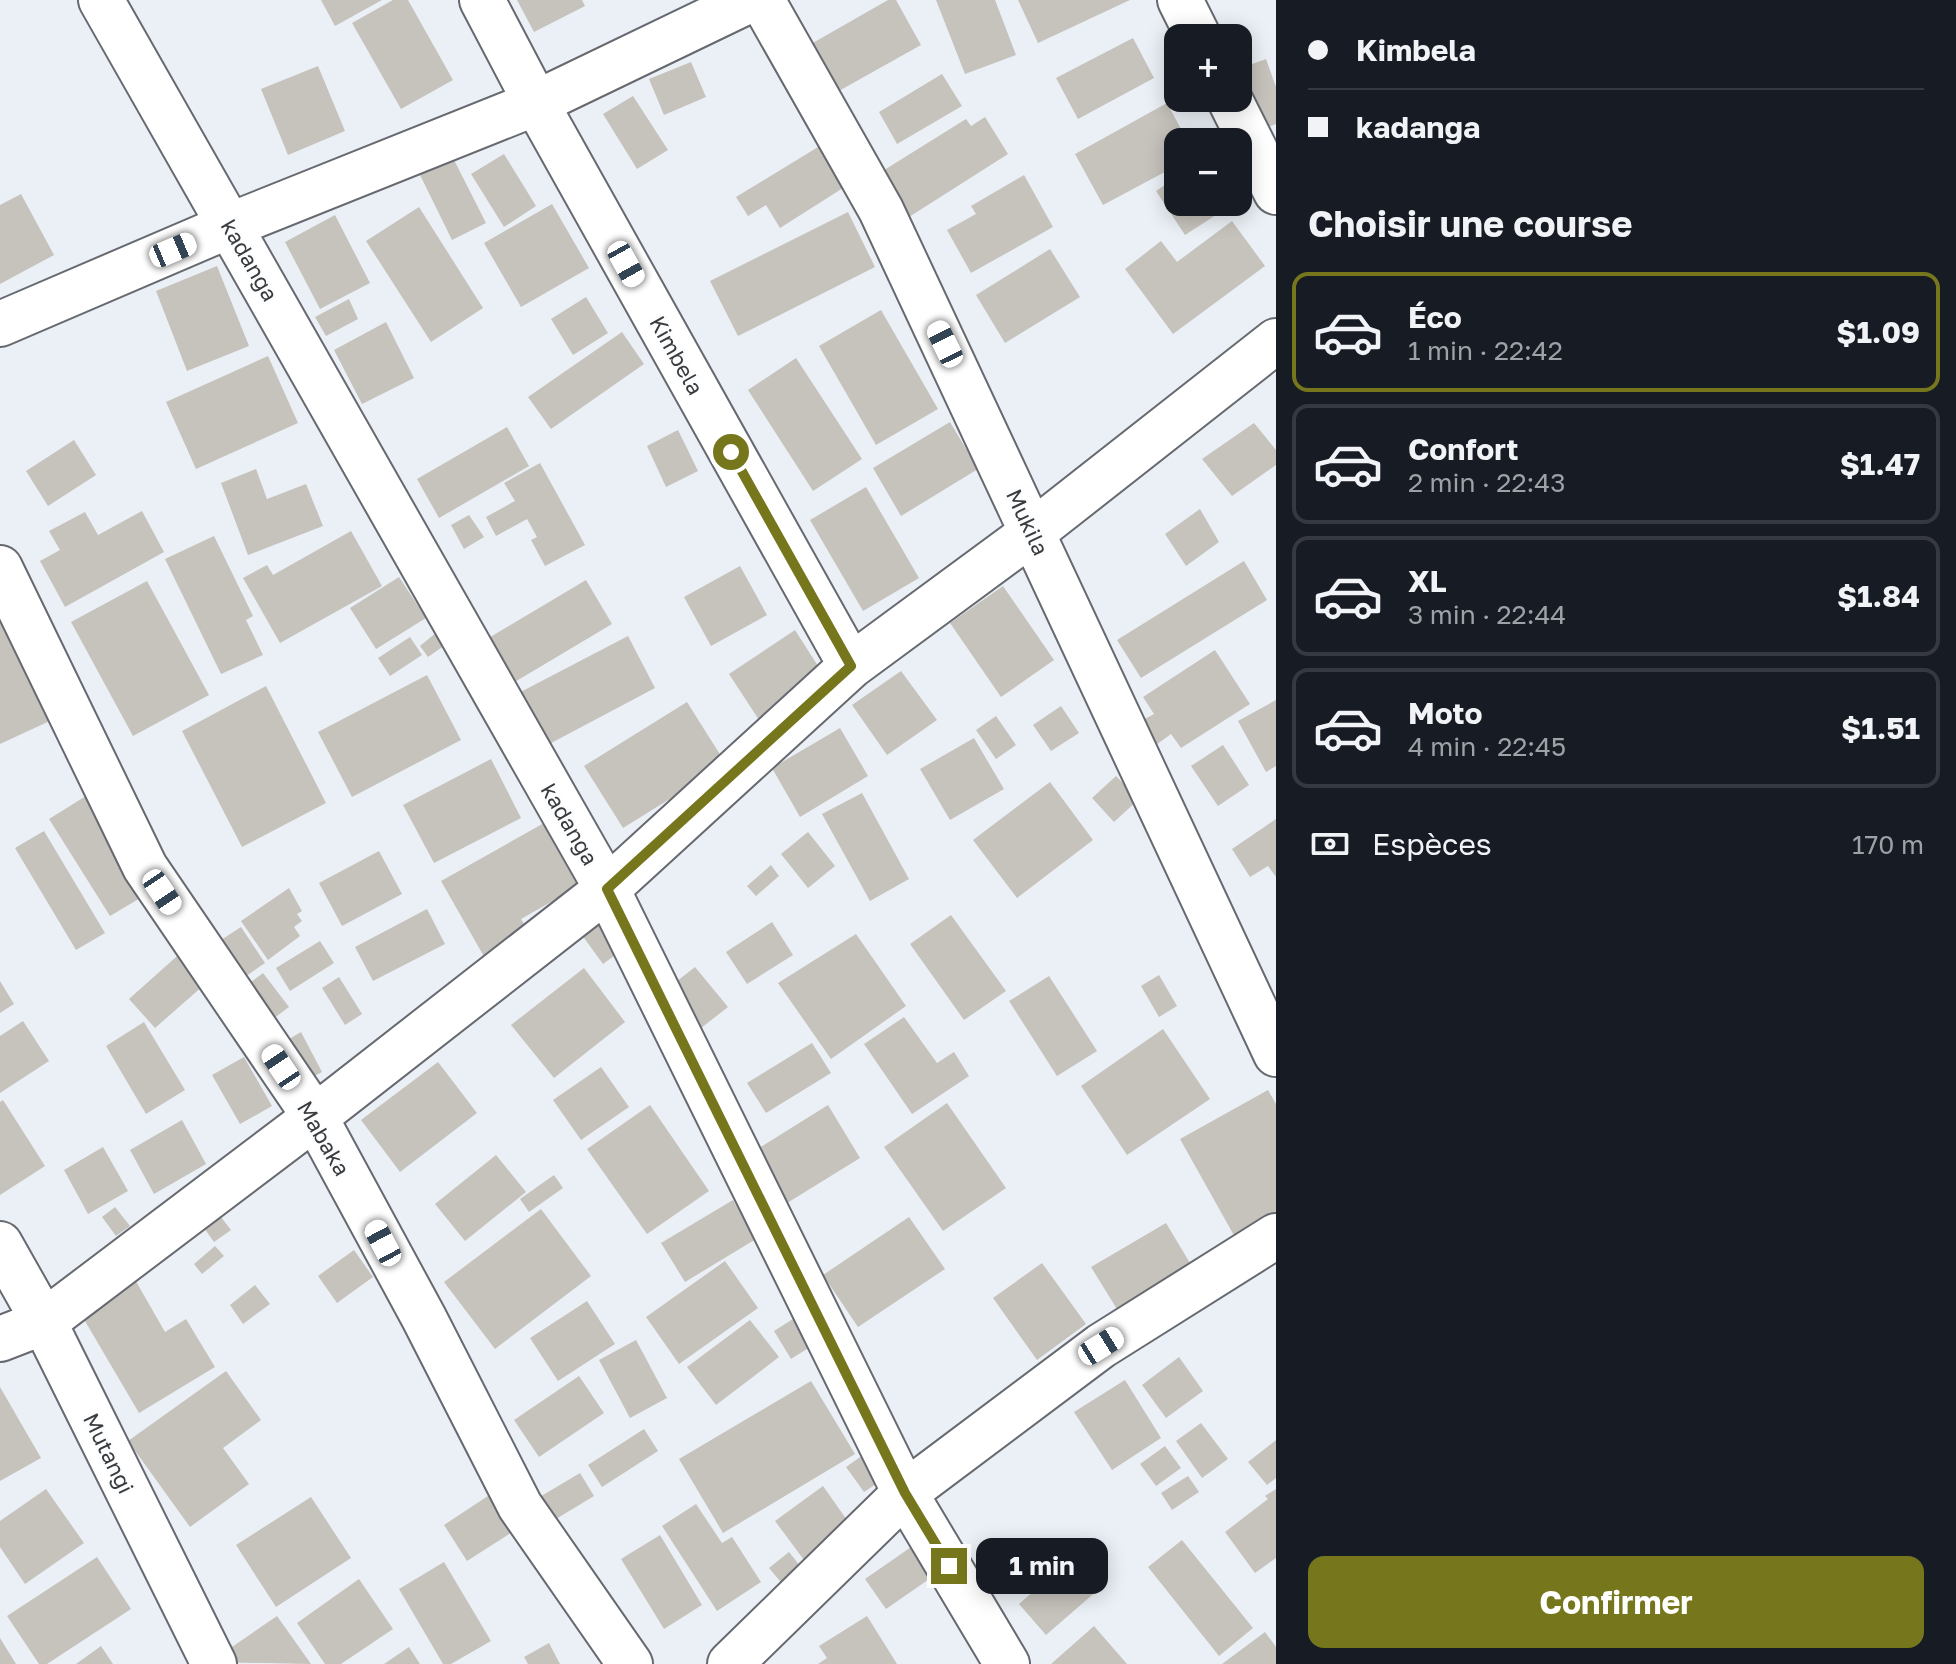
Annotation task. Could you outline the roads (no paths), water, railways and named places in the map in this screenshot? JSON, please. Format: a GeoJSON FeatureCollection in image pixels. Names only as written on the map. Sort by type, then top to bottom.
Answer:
{"type":"FeatureCollection","features":[{"type":"Feature","properties":{"kind":"street","name":"kadanga"},"geometry":{"type":"LineString","coordinates":[[101,0],[607,889],[905,1493],[1007,1664]]}},
{"type":"Feature","properties":{"kind":"street","name":"Kimbela"},"geometry":{"type":"LineString","coordinates":[[482,0],[536,103],[851,666]]}},
{"type":"Feature","properties":{"kind":"street"},"geometry":{"type":"LineString","coordinates":[[0,324],[231,225],[536,103],[750,0]]}},
{"type":"Feature","properties":{"kind":"street","name":"Mukila"},"geometry":{"type":"LineString","coordinates":[[762,0],[881,210],[1276,1054]]}},
{"type":"Feature","properties":{"kind":"street"},"geometry":{"type":"LineString","coordinates":[[1180,0],[1192,24]]}},
{"type":"Feature","properties":{"kind":"street"},"geometry":{"type":"LineString","coordinates":[[1236,112],[1276,192]]}},
{"type":"Feature","properties":{"kind":"street"},"geometry":{"type":"LineString","coordinates":[[0,1339],[44,1322],[315,1117],[607,889],[851,666],[1033,532],[1276,341]]}},
{"type":"Feature","properties":{"kind":"street","name":"Mabaka"},"geometry":{"type":"LineString","coordinates":[[0,568],[145,867],[315,1117],[424,1318],[520,1506],[630,1664]]}},
{"type":"Feature","properties":{"kind":"street"},"geometry":{"type":"LineString","coordinates":[[730,1664],[905,1493],[1101,1346],[1276,1236]]}},
{"type":"Feature","properties":{"kind":"street","name":"Mutangi"},"geometry":{"type":"LineString","coordinates":[[0,1244],[44,1322],[214,1664]]}}]}
